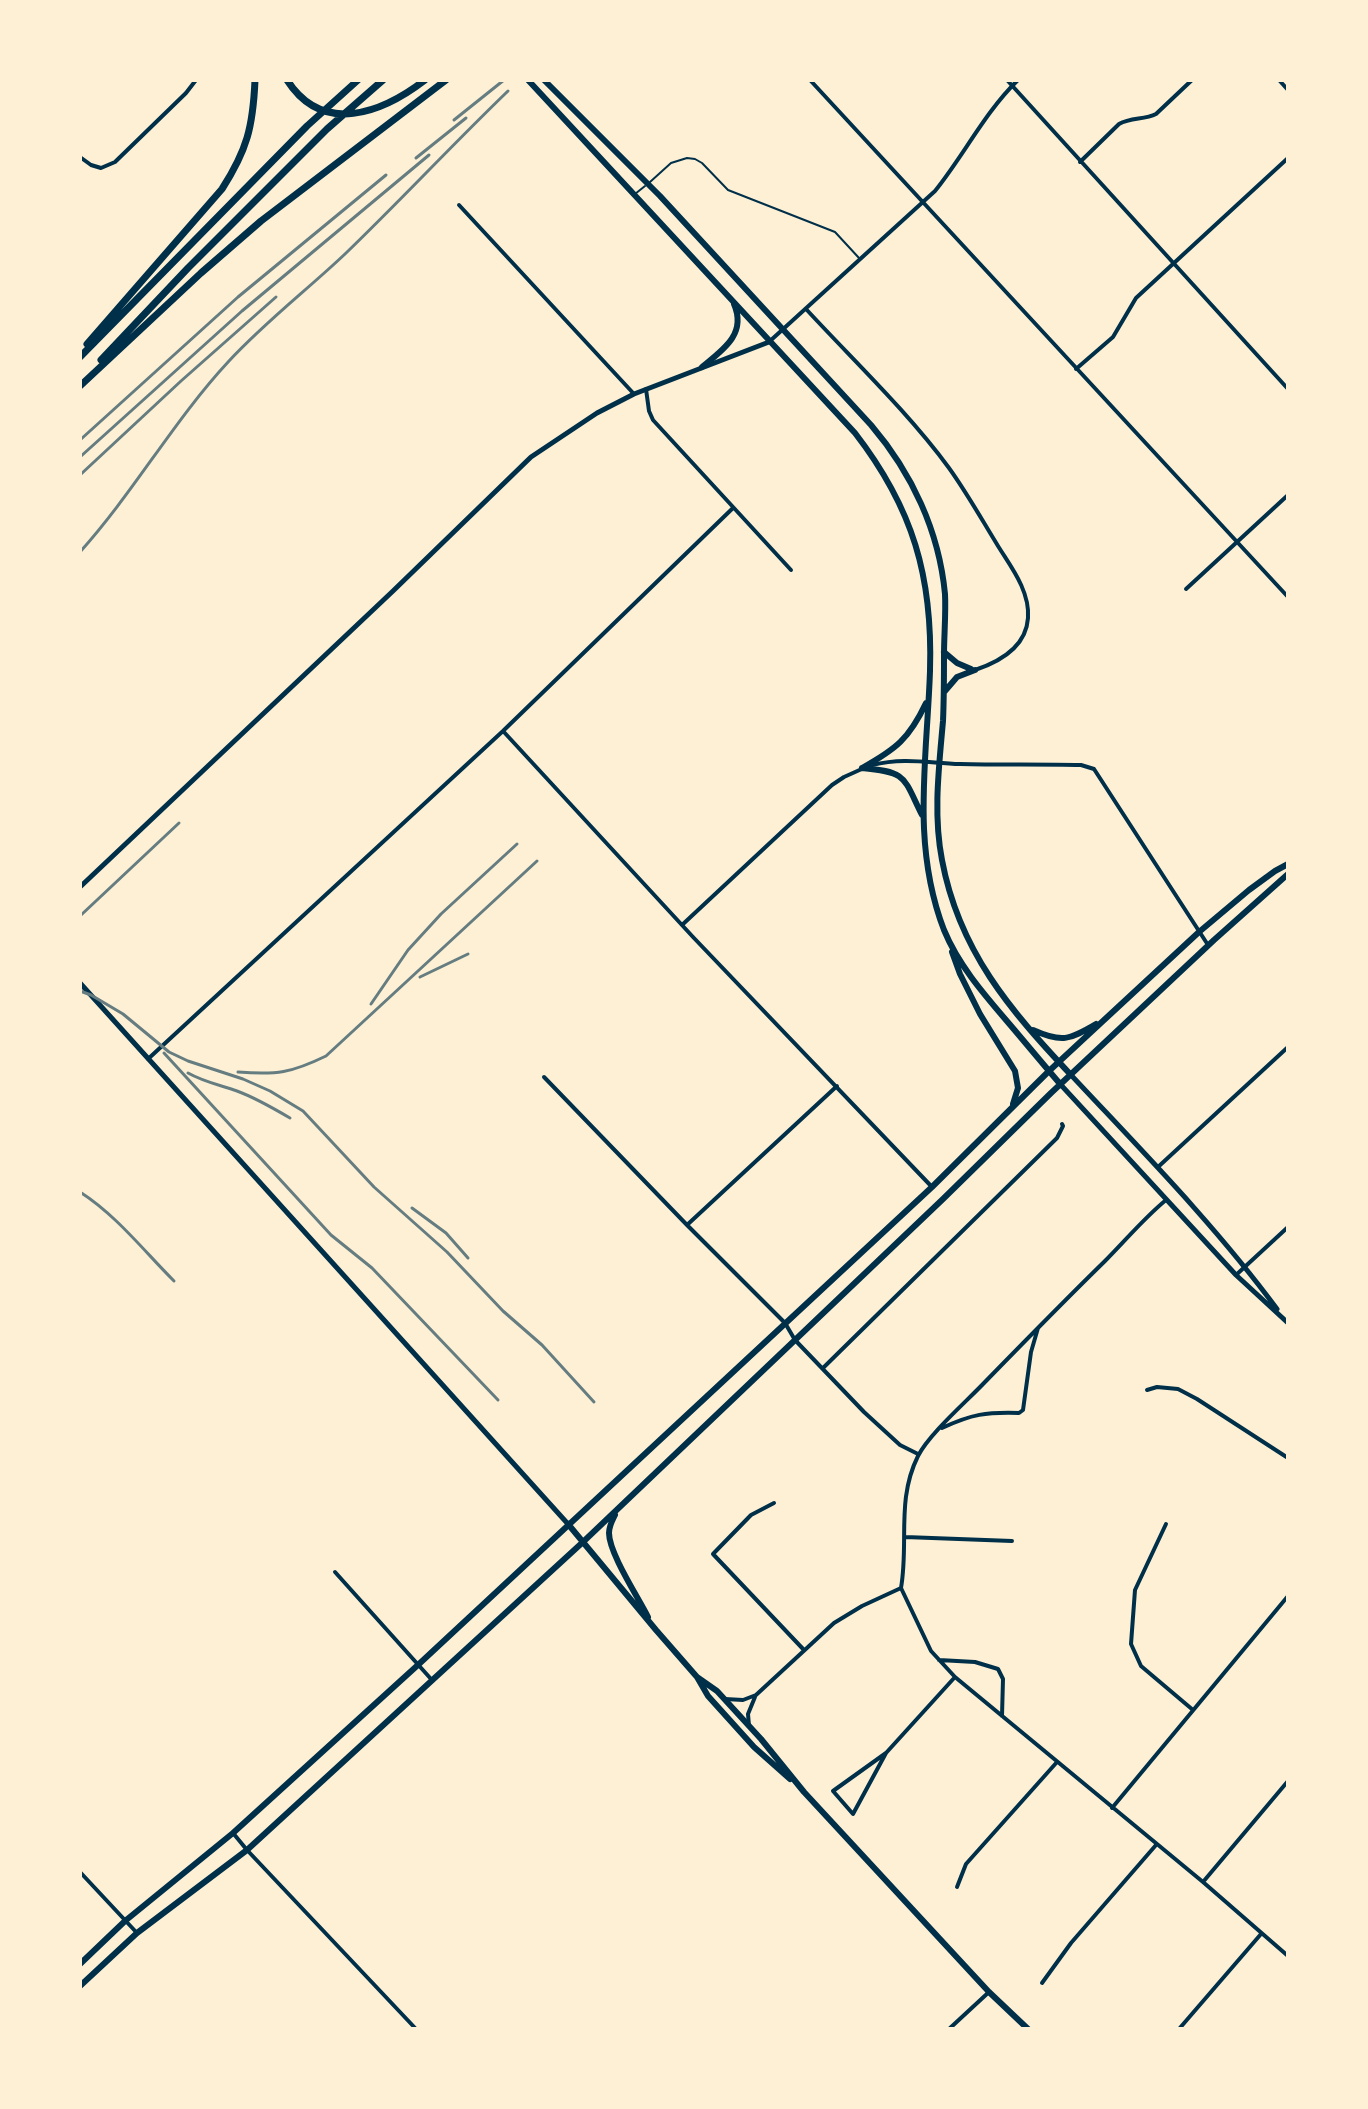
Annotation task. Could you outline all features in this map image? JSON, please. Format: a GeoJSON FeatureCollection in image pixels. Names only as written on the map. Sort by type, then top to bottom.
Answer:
{"type":"FeatureCollection","features":[{"type":"Feature","properties":{"kind":"highway"},"geometry":{"type":"LineString","coordinates":[[80,355],[222,189],[237,167],[250,129],[255,80]]}},
{"type":"Feature","properties":{"kind":"highway"},"geometry":{"type":"LineString","coordinates":[[287,80],[298,95],[313,106],[346,114],[359,114],[383,107],[425,80]]}},
{"type":"Feature","properties":{"kind":"highway"},"geometry":{"type":"LineString","coordinates":[[80,355],[307,126],[358,80]]}},
{"type":"Feature","properties":{"kind":"highway"},"geometry":{"type":"LineString","coordinates":[[80,384],[188,268],[327,129],[383,80]]}},
{"type":"Feature","properties":{"kind":"highway"},"geometry":{"type":"LineString","coordinates":[[80,384],[261,221],[446,80]]}},
{"type":"Feature","properties":{"kind":"main road"},"geometry":{"type":"LineString","coordinates":[[528,80],[855,433],[878,463],[901,505],[917,548],[927,594],[930,670],[923,818],[927,871],[955,962],[1015,1071],[1018,1088],[1011,1108]]}},
{"type":"Feature","properties":{"kind":"main road"},"geometry":{"type":"LineString","coordinates":[[544,80],[647,184],[884,440],[915,489],[936,545],[945,595],[945,691],[937,811],[944,870],[953,901],[985,972],[1009,1006],[1071,1075]]}},
{"type":"Feature","properties":{"kind":"main road"},"geometry":{"type":"LineString","coordinates":[[702,367],[734,336],[738,319],[730,298]]}},
{"type":"Feature","properties":{"kind":"main road"},"geometry":{"type":"LineString","coordinates":[[944,652],[960,666],[975,670]]}},
{"type":"Feature","properties":{"kind":"main road"},"geometry":{"type":"LineString","coordinates":[[945,691],[957,677],[975,670]]}},
{"type":"Feature","properties":{"kind":"main road"},"geometry":{"type":"LineString","coordinates":[[862,768],[902,742],[917,723],[928,700]]}},
{"type":"Feature","properties":{"kind":"main road"},"geometry":{"type":"LineString","coordinates":[[862,768],[883,770],[905,779],[923,818]]}},
{"type":"Feature","properties":{"kind":"main road"},"geometry":{"type":"LineString","coordinates":[[80,1964],[125,1921],[233,1833],[419,1664],[932,1187],[1049,1071],[1199,932],[1249,890],[1288,864]]}},
{"type":"Feature","properties":{"kind":"main road"},"geometry":{"type":"LineString","coordinates":[[80,1986],[137,1933],[247,1850],[583,1542],[1208,945],[1288,874]]}},
{"type":"Feature","properties":{"kind":"main road"},"geometry":{"type":"LineString","coordinates":[[949,941],[979,988],[1061,1085]]}},
{"type":"Feature","properties":{"kind":"main road"},"geometry":{"type":"LineString","coordinates":[[1029,1029],[1056,1039],[1067,1038],[1106,1018]]}},
{"type":"Feature","properties":{"kind":"main road"},"geometry":{"type":"LineString","coordinates":[[621,1505],[609,1527],[608,1537],[656,1630]]}},
{"type":"Feature","properties":{"kind":"main road"},"geometry":{"type":"LineString","coordinates":[[568,1524],[697,1677],[708,1696],[754,1747],[804,1792]]}},
{"type":"Feature","properties":{"kind":"main road"},"geometry":{"type":"LineString","coordinates":[[697,1677],[717,1691],[804,1792],[989,1992],[1028,2029]]}},
{"type":"Feature","properties":{"kind":"street"},"geometry":{"type":"LineString","coordinates":[[80,157],[97,167],[115,162],[196,80]]}},
{"type":"Feature","properties":{"kind":"street"},"geometry":{"type":"LineString","coordinates":[[810,80],[1288,597]]}},
{"type":"Feature","properties":{"kind":"street"},"geometry":{"type":"LineString","coordinates":[[1007,80],[1288,389]]}},
{"type":"Feature","properties":{"kind":"street"},"geometry":{"type":"LineString","coordinates":[[80,887],[531,457],[597,413],[634,394],[769,342],[923,203],[948,174],[1000,98],[1018,80]]}},
{"type":"Feature","properties":{"kind":"street"},"geometry":{"type":"LineString","coordinates":[[1080,162],[1119,124],[1126,119],[1156,114],[1192,80]]}},
{"type":"Feature","properties":{"kind":"street"},"geometry":{"type":"LineString","coordinates":[[1279,80],[1288,90]]}},
{"type":"Feature","properties":{"kind":"street"},"geometry":{"type":"LineString","coordinates":[[1076,369],[1113,337],[1136,298],[1288,158]]}},
{"type":"Feature","properties":{"kind":"street"},"geometry":{"type":"LineString","coordinates":[[459,205],[634,394]]}},
{"type":"Feature","properties":{"kind":"street"},"geometry":{"type":"LineString","coordinates":[[806,309],[936,452],[1023,589],[1028,618],[1018,643],[1001,660],[975,670]]}},
{"type":"Feature","properties":{"kind":"street"},"geometry":{"type":"LineString","coordinates":[[646,389],[653,420],[791,570]]}},
{"type":"Feature","properties":{"kind":"street"},"geometry":{"type":"LineString","coordinates":[[1186,589],[1288,495]]}},
{"type":"Feature","properties":{"kind":"street"},"geometry":{"type":"LineString","coordinates":[[148,1059],[503,731],[733,508]]}},
{"type":"Feature","properties":{"kind":"street"},"geometry":{"type":"LineString","coordinates":[[503,731],[682,925],[932,1187]]}},
{"type":"Feature","properties":{"kind":"street"},"geometry":{"type":"LineString","coordinates":[[682,925],[832,785],[862,768],[898,760],[1081,765],[1094,769],[1208,945]]}},
{"type":"Feature","properties":{"kind":"street"},"geometry":{"type":"LineString","coordinates":[[80,983],[568,1524]]}},
{"type":"Feature","properties":{"kind":"street"},"geometry":{"type":"LineString","coordinates":[[1158,1167],[1288,1047]]}},
{"type":"Feature","properties":{"kind":"street"},"geometry":{"type":"LineString","coordinates":[[1071,1075],[1245,1266],[1286,1321]]}},
{"type":"Feature","properties":{"kind":"street"},"geometry":{"type":"LineString","coordinates":[[544,1077],[785,1323],[795,1340],[864,1412],[900,1445],[918,1454]]}},
{"type":"Feature","properties":{"kind":"street"},"geometry":{"type":"LineString","coordinates":[[1061,1085],[1236,1275],[1286,1321]]}},
{"type":"Feature","properties":{"kind":"street"},"geometry":{"type":"LineString","coordinates":[[687,1225],[837,1086]]}},
{"type":"Feature","properties":{"kind":"street"},"geometry":{"type":"LineString","coordinates":[[823,1368],[1057,1138],[1062,1124]]}},
{"type":"Feature","properties":{"kind":"street"},"geometry":{"type":"LineString","coordinates":[[1166,1200],[1039,1326],[918,1454],[903,1511],[905,1537],[901,1588],[931,1651],[955,1677],[1288,1956]]}},
{"type":"Feature","properties":{"kind":"street"},"geometry":{"type":"LineString","coordinates":[[1236,1275],[1288,1227]]}},
{"type":"Feature","properties":{"kind":"street"},"geometry":{"type":"LineString","coordinates":[[940,1429],[966,1417],[995,1412],[1019,1413],[1023,1410],[1031,1352],[1039,1326]]}},
{"type":"Feature","properties":{"kind":"street"},"geometry":{"type":"LineString","coordinates":[[1147,1390],[1157,1387],[1178,1389],[1288,1458]]}},
{"type":"Feature","properties":{"kind":"street"},"geometry":{"type":"LineString","coordinates":[[774,1503],[751,1515],[713,1554],[804,1650]]}},
{"type":"Feature","properties":{"kind":"street"},"geometry":{"type":"LineString","coordinates":[[1166,1524],[1135,1590],[1131,1644],[1141,1666],[1193,1710]]}},
{"type":"Feature","properties":{"kind":"street"},"geometry":{"type":"LineString","coordinates":[[905,1537],[1012,1541]]}},
{"type":"Feature","properties":{"kind":"street"},"geometry":{"type":"LineString","coordinates":[[335,1572],[431,1679]]}},
{"type":"Feature","properties":{"kind":"street"},"geometry":{"type":"LineString","coordinates":[[724,1699],[743,1700],[756,1695],[834,1623],[901,1588]]}},
{"type":"Feature","properties":{"kind":"street"},"geometry":{"type":"LineString","coordinates":[[1112,1808],[1288,1596]]}},
{"type":"Feature","properties":{"kind":"street"},"geometry":{"type":"LineString","coordinates":[[939,1660],[975,1662],[998,1669],[1003,1679],[1002,1716]]}},
{"type":"Feature","properties":{"kind":"street"},"geometry":{"type":"LineString","coordinates":[[886,1753],[833,1791],[853,1814],[886,1753],[955,1677]]}},
{"type":"Feature","properties":{"kind":"street"},"geometry":{"type":"LineString","coordinates":[[749,1726],[748,1714],[756,1695]]}},
{"type":"Feature","properties":{"kind":"street"},"geometry":{"type":"LineString","coordinates":[[957,1887],[966,1864],[1058,1761]]}},
{"type":"Feature","properties":{"kind":"street"},"geometry":{"type":"LineString","coordinates":[[1203,1882],[1288,1781]]}},
{"type":"Feature","properties":{"kind":"street"},"geometry":{"type":"LineString","coordinates":[[233,1833],[416,2029]]}},
{"type":"Feature","properties":{"kind":"street"},"geometry":{"type":"LineString","coordinates":[[1042,1983],[1071,1943],[1156,1845]]}},
{"type":"Feature","properties":{"kind":"street"},"geometry":{"type":"LineString","coordinates":[[80,1872],[137,1933]]}},
{"type":"Feature","properties":{"kind":"street"},"geometry":{"type":"LineString","coordinates":[[1179,2029],[1261,1934]]}},
{"type":"Feature","properties":{"kind":"street"},"geometry":{"type":"LineString","coordinates":[[949,2029],[989,1992]]}},
{"type":"Feature","properties":{"kind":"lane"},"geometry":{"type":"LineString","coordinates":[[635,194],[671,163],[695,159],[728,190],[835,232],[860,259]]}},
{"type":"Feature","properties":{"kind":"railway"},"geometry":{"type":"LineString","coordinates":[[454,120],[504,80]]}},
{"type":"Feature","properties":{"kind":"railway"},"geometry":{"type":"LineString","coordinates":[[80,552],[190,407],[229,361],[345,254],[508,91]]}},
{"type":"Feature","properties":{"kind":"railway"},"geometry":{"type":"LineString","coordinates":[[416,158],[466,118]]}},
{"type":"Feature","properties":{"kind":"railway"},"geometry":{"type":"LineString","coordinates":[[80,457],[242,311],[429,155]]}},
{"type":"Feature","properties":{"kind":"railway"},"geometry":{"type":"LineString","coordinates":[[80,440],[238,297],[386,175]]}},
{"type":"Feature","properties":{"kind":"railway"},"geometry":{"type":"LineString","coordinates":[[80,475],[276,297]]}},
{"type":"Feature","properties":{"kind":"railway"},"geometry":{"type":"LineString","coordinates":[[80,916],[179,823]]}},
{"type":"Feature","properties":{"kind":"railway"},"geometry":{"type":"LineString","coordinates":[[371,1004],[408,950],[441,914],[517,844]]}},
{"type":"Feature","properties":{"kind":"railway"},"geometry":{"type":"LineString","coordinates":[[238,1072],[284,1072],[326,1056],[537,861]]}},
{"type":"Feature","properties":{"kind":"railway"},"geometry":{"type":"LineString","coordinates":[[420,977],[468,954]]}},
{"type":"Feature","properties":{"kind":"railway"},"geometry":{"type":"LineString","coordinates":[[80,991],[123,1014],[169,1052],[243,1079],[303,1111],[374,1187],[447,1252],[503,1311],[542,1345],[594,1402]]}},
{"type":"Feature","properties":{"kind":"railway"},"geometry":{"type":"LineString","coordinates":[[164,1053],[331,1235],[372,1268],[498,1400]]}},
{"type":"Feature","properties":{"kind":"railway"},"geometry":{"type":"LineString","coordinates":[[188,1073],[251,1097],[290,1118]]}},
{"type":"Feature","properties":{"kind":"railway"},"geometry":{"type":"LineString","coordinates":[[80,1192],[118,1222],[174,1281]]}},
{"type":"Feature","properties":{"kind":"railway"},"geometry":{"type":"LineString","coordinates":[[412,1208],[446,1233],[468,1258]]}}]}
